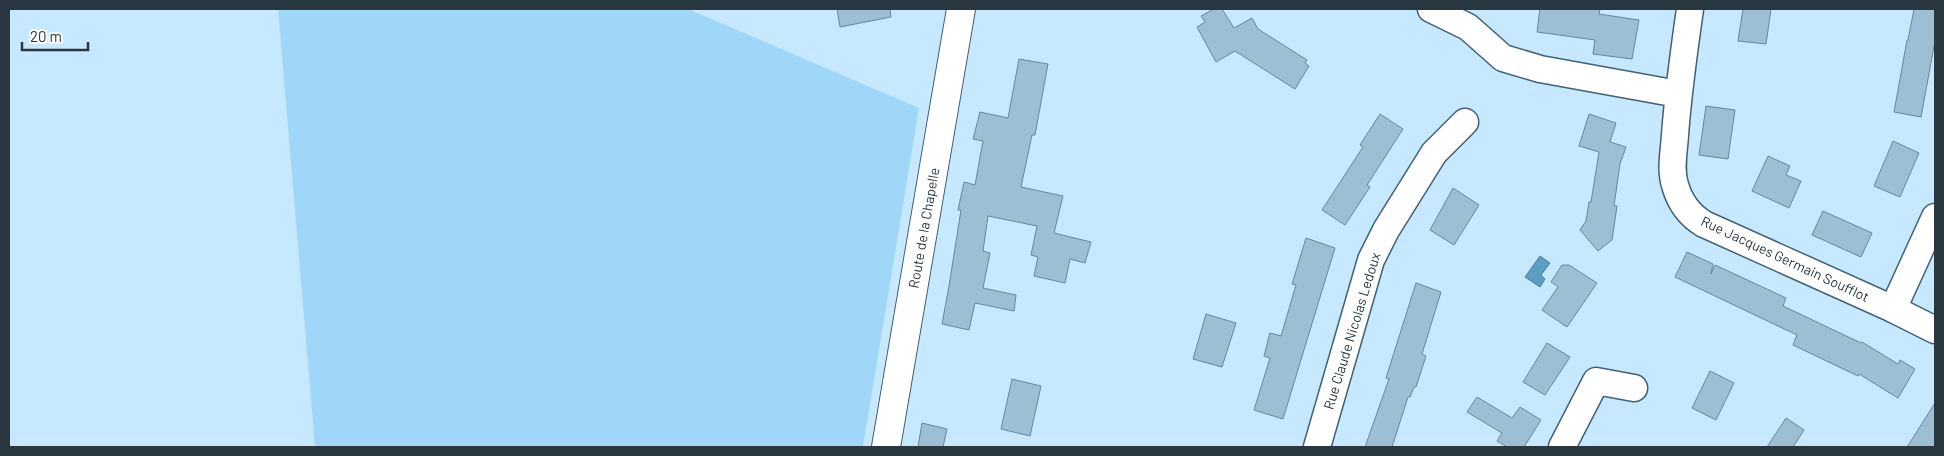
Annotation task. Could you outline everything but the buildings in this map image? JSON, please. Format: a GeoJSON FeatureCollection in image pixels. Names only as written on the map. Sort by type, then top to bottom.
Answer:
{"type":"FeatureCollection","features":[{"type":"Feature","properties":{"kind":"main road","name":"Route de la Chapelle"},"geometry":{"type":"LineString","coordinates":[[886,447],[961,9]]}},
{"type":"Feature","properties":{"kind":"street"},"geometry":{"type":"LineString","coordinates":[[1431,9],[1468,27],[1503,58],[1540,69],[1678,94]]}},
{"type":"Feature","properties":{"kind":"street","name":"Rue Jacques Germain Soufflot"},"geometry":{"type":"LineString","coordinates":[[1690,9],[1678,94],[1672,166],[1674,184],[1681,201],[1692,216],[1704,224],[1893,309],[1935,330]]}},
{"type":"Feature","properties":{"kind":"street","name":"Rue Claude Nicolas Ledoux"},"geometry":{"type":"LineString","coordinates":[[1317,447],[1371,260],[1386,230],[1434,153],[1465,122]]}},
{"type":"Feature","properties":{"kind":"street"},"geometry":{"type":"LineString","coordinates":[[1893,309],[1935,217]]}},
{"type":"Feature","properties":{"kind":"street"},"geometry":{"type":"LineString","coordinates":[[1562,447],[1596,381],[1634,388]]}},
{"type":"Feature","properties":{"kind":"shaded area"},"geometry":{"type":"Polygon","coordinates":[[[278,9],[688,9],[919,108],[863,447],[315,447],[278,9]]]}},
{"type":"Feature","properties":{"kind":"shaded area"},"geometry":{"type":"Polygon","coordinates":[[[1540,256],[1550,263],[1541,275],[1545,279],[1540,287],[1525,277],[1540,256]]]}}]}
